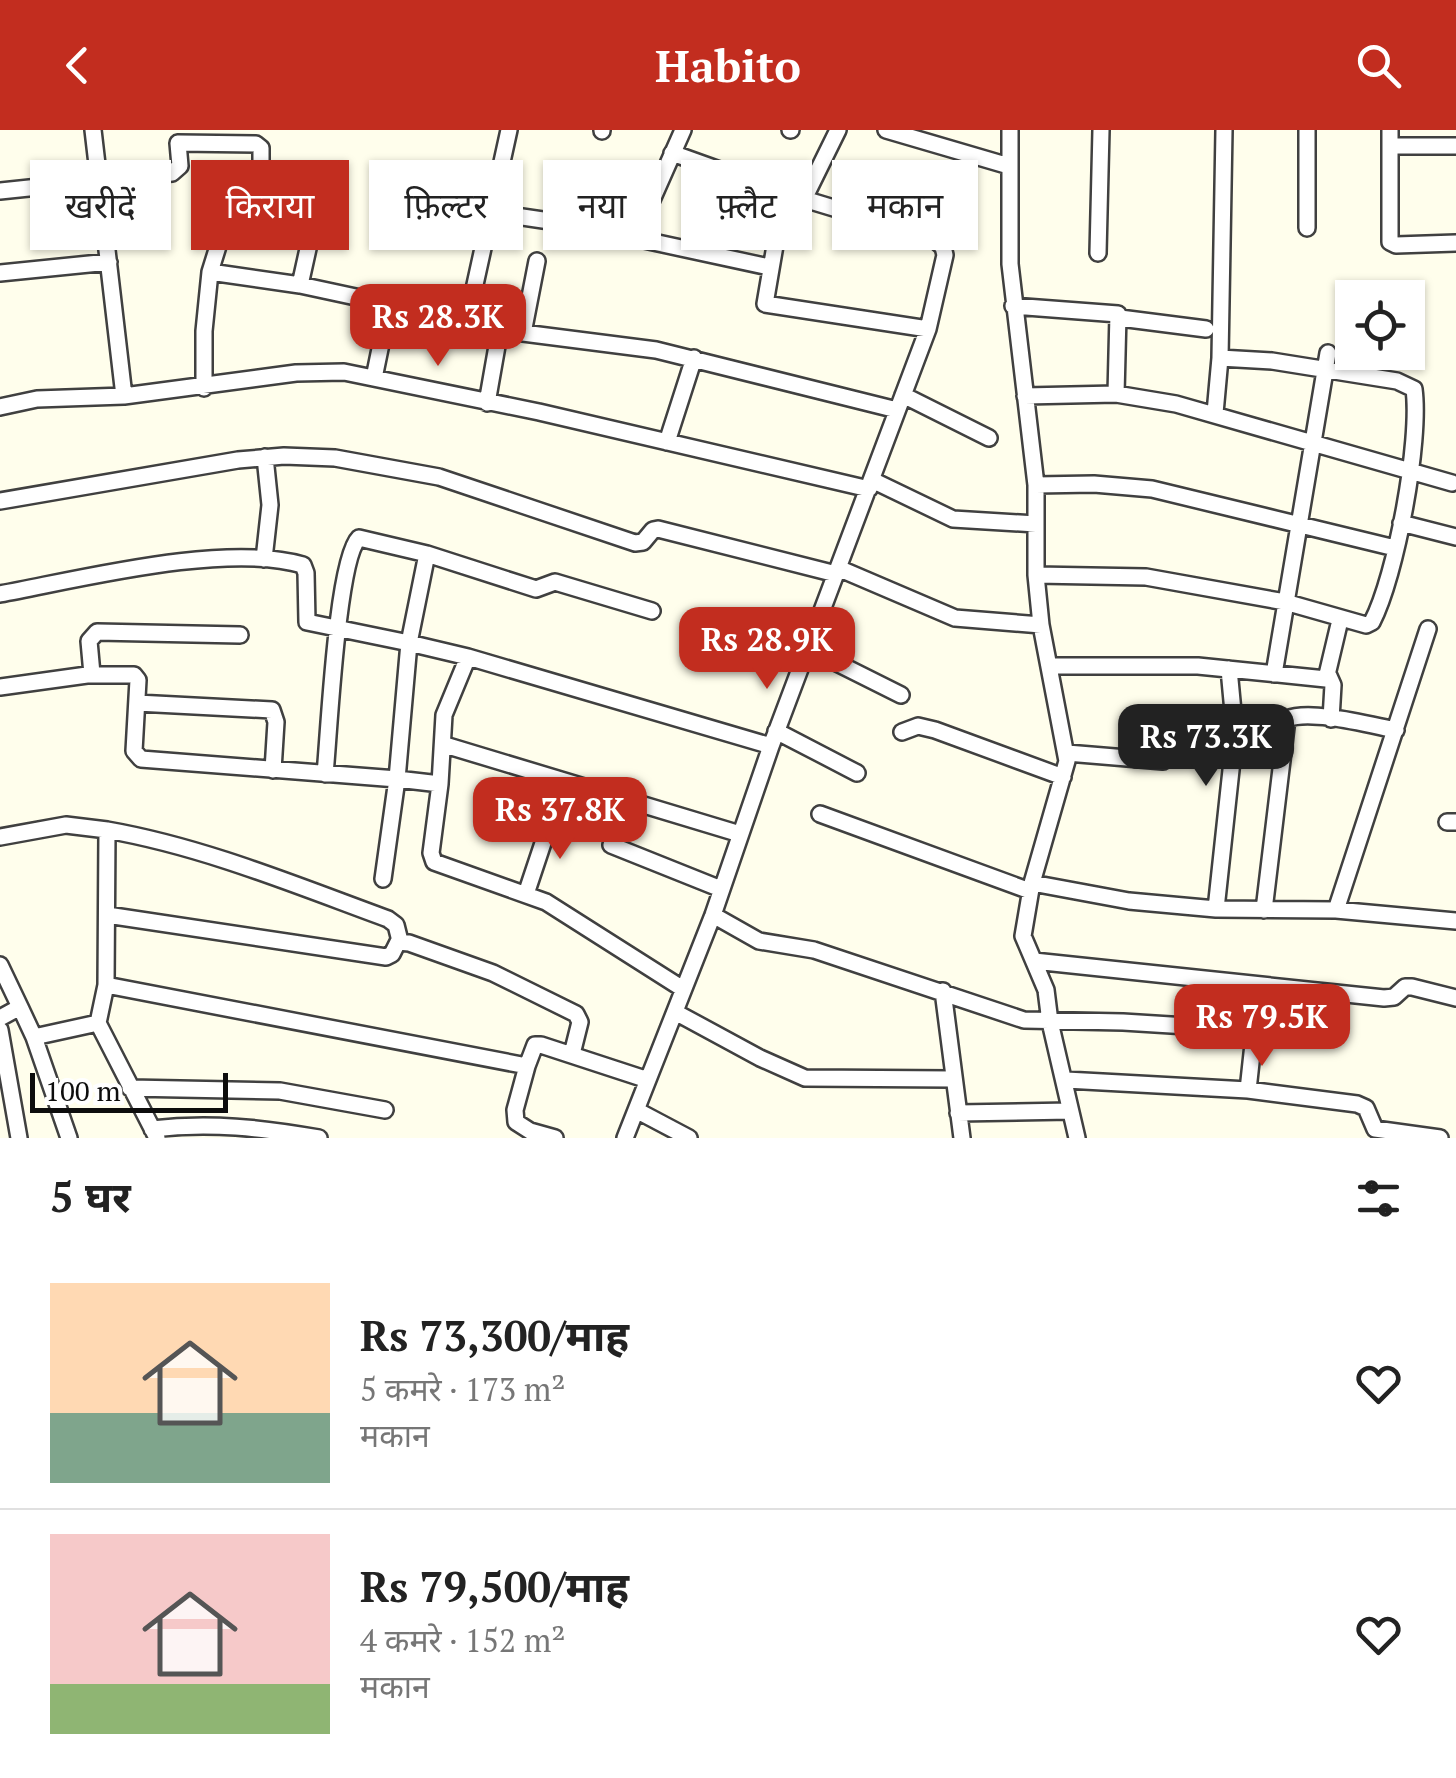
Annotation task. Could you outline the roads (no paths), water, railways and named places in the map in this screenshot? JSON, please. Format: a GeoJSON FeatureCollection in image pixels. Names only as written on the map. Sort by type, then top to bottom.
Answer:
{"type":"FeatureCollection","features":[{"type":"Feature","properties":{"kind":"street"},"geometry":{"type":"LineString","coordinates":[[93,130],[97,160]]}},
{"type":"Feature","properties":{"kind":"street"},"geometry":{"type":"LineString","coordinates":[[502,160],[509,130]]}},
{"type":"Feature","properties":{"kind":"street"},"geometry":{"type":"LineString","coordinates":[[661,179],[683,130]]}},
{"type":"Feature","properties":{"kind":"street"},"geometry":{"type":"LineString","coordinates":[[812,182],[838,130]]}},
{"type":"Feature","properties":{"kind":"street"},"geometry":{"type":"LineString","coordinates":[[886,130],[1009,166]]}},
{"type":"Feature","properties":{"kind":"street"},"geometry":{"type":"LineString","coordinates":[[1010,130],[1014,306],[1036,484],[1036,574],[1041,624],[1066,753],[1063,777],[1031,887],[1024,936],[1046,990],[1077,1138]]}},
{"type":"Feature","properties":{"kind":"street"},"geometry":{"type":"LineString","coordinates":[[1098,252],[1101,130]]}},
{"type":"Feature","properties":{"kind":"street"},"geometry":{"type":"LineString","coordinates":[[1215,413],[1220,358],[1224,130]]}},
{"type":"Feature","properties":{"kind":"street"},"geometry":{"type":"LineString","coordinates":[[1307,130],[1307,228]]}},
{"type":"Feature","properties":{"kind":"street"},"geometry":{"type":"LineString","coordinates":[[171,173],[177,172],[181,159],[176,137],[256,144],[261,148],[260,160]]}},
{"type":"Feature","properties":{"kind":"street"},"geometry":{"type":"LineString","coordinates":[[1456,146],[1390,138],[1390,242],[1456,244]]}},
{"type":"Feature","properties":{"kind":"street"},"geometry":{"type":"LineString","coordinates":[[672,153],[692,160]]}},
{"type":"Feature","properties":{"kind":"street"},"geometry":{"type":"LineString","coordinates":[[0,191],[30,188]]}},
{"type":"Feature","properties":{"kind":"street"},"geometry":{"type":"LineString","coordinates":[[625,1138],[713,916],[773,738],[928,330],[943,270],[945,255],[933,238],[812,200]]}},
{"type":"Feature","properties":{"kind":"street"},"geometry":{"type":"LineString","coordinates":[[523,217],[588,227],[770,267]]}},
{"type":"Feature","properties":{"kind":"street"},"geometry":{"type":"LineString","coordinates":[[108,250],[124,396]]}},
{"type":"Feature","properties":{"kind":"street"},"geometry":{"type":"LineString","coordinates":[[204,388],[204,331],[210,272],[217,250]]}},
{"type":"Feature","properties":{"kind":"street"},"geometry":{"type":"LineString","coordinates":[[300,284],[308,250]]}},
{"type":"Feature","properties":{"kind":"street"},"geometry":{"type":"LineString","coordinates":[[467,321],[481,250]]}},
{"type":"Feature","properties":{"kind":"street"},"geometry":{"type":"LineString","coordinates":[[773,250],[763,300],[767,305],[928,330]]}},
{"type":"Feature","properties":{"kind":"street"},"geometry":{"type":"LineString","coordinates":[[524,333],[537,261]]}},
{"type":"Feature","properties":{"kind":"street"},"geometry":{"type":"LineString","coordinates":[[0,273],[109,262]]}},
{"type":"Feature","properties":{"kind":"street"},"geometry":{"type":"LineString","coordinates":[[210,272],[300,284],[524,333],[694,358],[900,403],[990,438]]}},
{"type":"Feature","properties":{"kind":"street"},"geometry":{"type":"LineString","coordinates":[[374,378],[389,305]]}},
{"type":"Feature","properties":{"kind":"street"},"geometry":{"type":"LineString","coordinates":[[1014,306],[1116,312],[1120,318],[1116,394]]}},
{"type":"Feature","properties":{"kind":"street"},"geometry":{"type":"LineString","coordinates":[[1120,318],[1206,329]]}},
{"type":"Feature","properties":{"kind":"street"},"geometry":{"type":"LineString","coordinates":[[487,403],[500,328]]}},
{"type":"Feature","properties":{"kind":"street"},"geometry":{"type":"LineString","coordinates":[[1274,674],[1328,353]]}},
{"type":"Feature","properties":{"kind":"street"},"geometry":{"type":"LineString","coordinates":[[666,442],[694,358]]}},
{"type":"Feature","properties":{"kind":"street"},"geometry":{"type":"LineString","coordinates":[[1036,574],[1146,577],[1284,602],[1340,620],[1366,625],[1372,622],[1401,522],[1410,471],[1414,389],[1396,381],[1272,361],[1220,358]]}},
{"type":"Feature","properties":{"kind":"street"},"geometry":{"type":"LineString","coordinates":[[0,407],[37,399],[124,396],[320,372],[374,378],[871,484],[953,520],[1036,524]]}},
{"type":"Feature","properties":{"kind":"street"},"geometry":{"type":"LineString","coordinates":[[1025,396],[1116,394],[1215,413],[1452,483]]}},
{"type":"Feature","properties":{"kind":"street"},"geometry":{"type":"LineString","coordinates":[[264,559],[270,505],[265,457]]}},
{"type":"Feature","properties":{"kind":"street"},"geometry":{"type":"LineString","coordinates":[[0,501],[265,457],[335,458],[418,472],[634,542],[643,542],[658,530],[837,571],[955,618],[1041,624]]}},
{"type":"Feature","properties":{"kind":"street"},"geometry":{"type":"LineString","coordinates":[[1036,484],[1152,488],[1395,548]]}},
{"type":"Feature","properties":{"kind":"street"},"geometry":{"type":"LineString","coordinates":[[1401,522],[1456,537]]}},
{"type":"Feature","properties":{"kind":"street"},"geometry":{"type":"LineString","coordinates":[[325,774],[338,628],[356,541],[364,538],[426,554],[536,589],[555,582],[652,611]]}},
{"type":"Feature","properties":{"kind":"street"},"geometry":{"type":"LineString","coordinates":[[384,879],[409,643],[426,554]]}},
{"type":"Feature","properties":{"kind":"street"},"geometry":{"type":"LineString","coordinates":[[0,594],[181,563],[264,559],[302,565],[306,573],[305,620],[310,624],[468,656],[773,738],[857,774]]}},
{"type":"Feature","properties":{"kind":"street"},"geometry":{"type":"LineString","coordinates":[[1331,719],[1333,686],[1328,676],[1340,620]]}},
{"type":"Feature","properties":{"kind":"street"},"geometry":{"type":"LineString","coordinates":[[1336,910],[1428,629]]}},
{"type":"Feature","properties":{"kind":"street"},"geometry":{"type":"LineString","coordinates":[[92,674],[89,641],[97,632],[240,634]]}},
{"type":"Feature","properties":{"kind":"street"},"geometry":{"type":"LineString","coordinates":[[807,648],[901,695]]}},
{"type":"Feature","properties":{"kind":"street"},"geometry":{"type":"LineString","coordinates":[[468,656],[444,715],[432,860],[526,894],[574,918],[684,989]]}},
{"type":"Feature","properties":{"kind":"street"},"geometry":{"type":"LineString","coordinates":[[1050,666],[1229,669],[1322,679],[1328,676]]}},
{"type":"Feature","properties":{"kind":"street"},"geometry":{"type":"LineString","coordinates":[[1216,909],[1235,733],[1229,669]]}},
{"type":"Feature","properties":{"kind":"street"},"geometry":{"type":"LineString","coordinates":[[0,687],[92,674],[134,675],[138,680],[134,751],[141,759],[440,784]]}},
{"type":"Feature","properties":{"kind":"street"},"geometry":{"type":"LineString","coordinates":[[137,703],[272,710],[276,722],[274,770]]}},
{"type":"Feature","properties":{"kind":"street"},"geometry":{"type":"LineString","coordinates":[[1264,910],[1287,718],[1331,719],[1396,730]]}},
{"type":"Feature","properties":{"kind":"street"},"geometry":{"type":"LineString","coordinates":[[902,732],[918,726],[935,730],[1063,777]]}},
{"type":"Feature","properties":{"kind":"street"},"geometry":{"type":"LineString","coordinates":[[444,745],[740,834]]}},
{"type":"Feature","properties":{"kind":"street"},"geometry":{"type":"LineString","coordinates":[[1066,753],[1163,761]]}},
{"type":"Feature","properties":{"kind":"street"},"geometry":{"type":"LineString","coordinates":[[820,814],[1031,887],[1216,909],[1336,910],[1456,921]]}},
{"type":"Feature","properties":{"kind":"street"},"geometry":{"type":"LineString","coordinates":[[526,894],[552,816]]}},
{"type":"Feature","properties":{"kind":"street"},"geometry":{"type":"LineString","coordinates":[[0,838],[66,826],[156,840],[246,866],[388,920],[396,926],[400,941]]}},
{"type":"Feature","properties":{"kind":"street"},"geometry":{"type":"LineString","coordinates":[[107,830],[106,985],[98,1024],[155,1133],[186,1125],[240,1125],[319,1138]]}},
{"type":"Feature","properties":{"kind":"street"},"geometry":{"type":"LineString","coordinates":[[612,845],[722,889]]}},
{"type":"Feature","properties":{"kind":"street"},"geometry":{"type":"LineString","coordinates":[[107,915],[386,957],[400,941]]}},
{"type":"Feature","properties":{"kind":"street"},"geometry":{"type":"LineString","coordinates":[[713,916],[759,940],[814,950],[1024,1020],[1252,1030],[1248,1090]]}},
{"type":"Feature","properties":{"kind":"street"},"geometry":{"type":"LineString","coordinates":[[400,941],[471,964],[576,1014],[580,1022],[572,1054]]}},
{"type":"Feature","properties":{"kind":"street"},"geometry":{"type":"LineString","coordinates":[[1034,961],[1384,998],[1394,997],[1407,987],[1456,998]]}},
{"type":"Feature","properties":{"kind":"street"},"geometry":{"type":"LineString","coordinates":[[0,966],[34,1037],[69,1138]]}},
{"type":"Feature","properties":{"kind":"street"},"geometry":{"type":"LineString","coordinates":[[106,985],[527,1066]]}},
{"type":"Feature","properties":{"kind":"street"},"geometry":{"type":"LineString","coordinates":[[943,991],[962,1138]]}},
{"type":"Feature","properties":{"kind":"street"},"geometry":{"type":"LineString","coordinates":[[0,1018],[20,1007]]}},
{"type":"Feature","properties":{"kind":"street"},"geometry":{"type":"LineString","coordinates":[[675,1012],[805,1078],[952,1078]]}},
{"type":"Feature","properties":{"kind":"street"},"geometry":{"type":"LineString","coordinates":[[34,1037],[98,1024]]}},
{"type":"Feature","properties":{"kind":"street"},"geometry":{"type":"LineString","coordinates":[[0,1030],[20,1138]]}},
{"type":"Feature","properties":{"kind":"street"},"geometry":{"type":"LineString","coordinates":[[555,1138],[529,1135],[514,1115],[535,1045],[648,1080]]}},
{"type":"Feature","properties":{"kind":"street"},"geometry":{"type":"LineString","coordinates":[[1066,1080],[1248,1090],[1357,1104],[1366,1108],[1375,1129],[1440,1138]]}},
{"type":"Feature","properties":{"kind":"street"},"geometry":{"type":"LineString","coordinates":[[130,1088],[280,1091],[385,1110]]}},
{"type":"Feature","properties":{"kind":"street"},"geometry":{"type":"LineString","coordinates":[[636,1110],[689,1138]]}},
{"type":"Feature","properties":{"kind":"street"},"geometry":{"type":"LineString","coordinates":[[958,1113],[1070,1111]]}}]}
